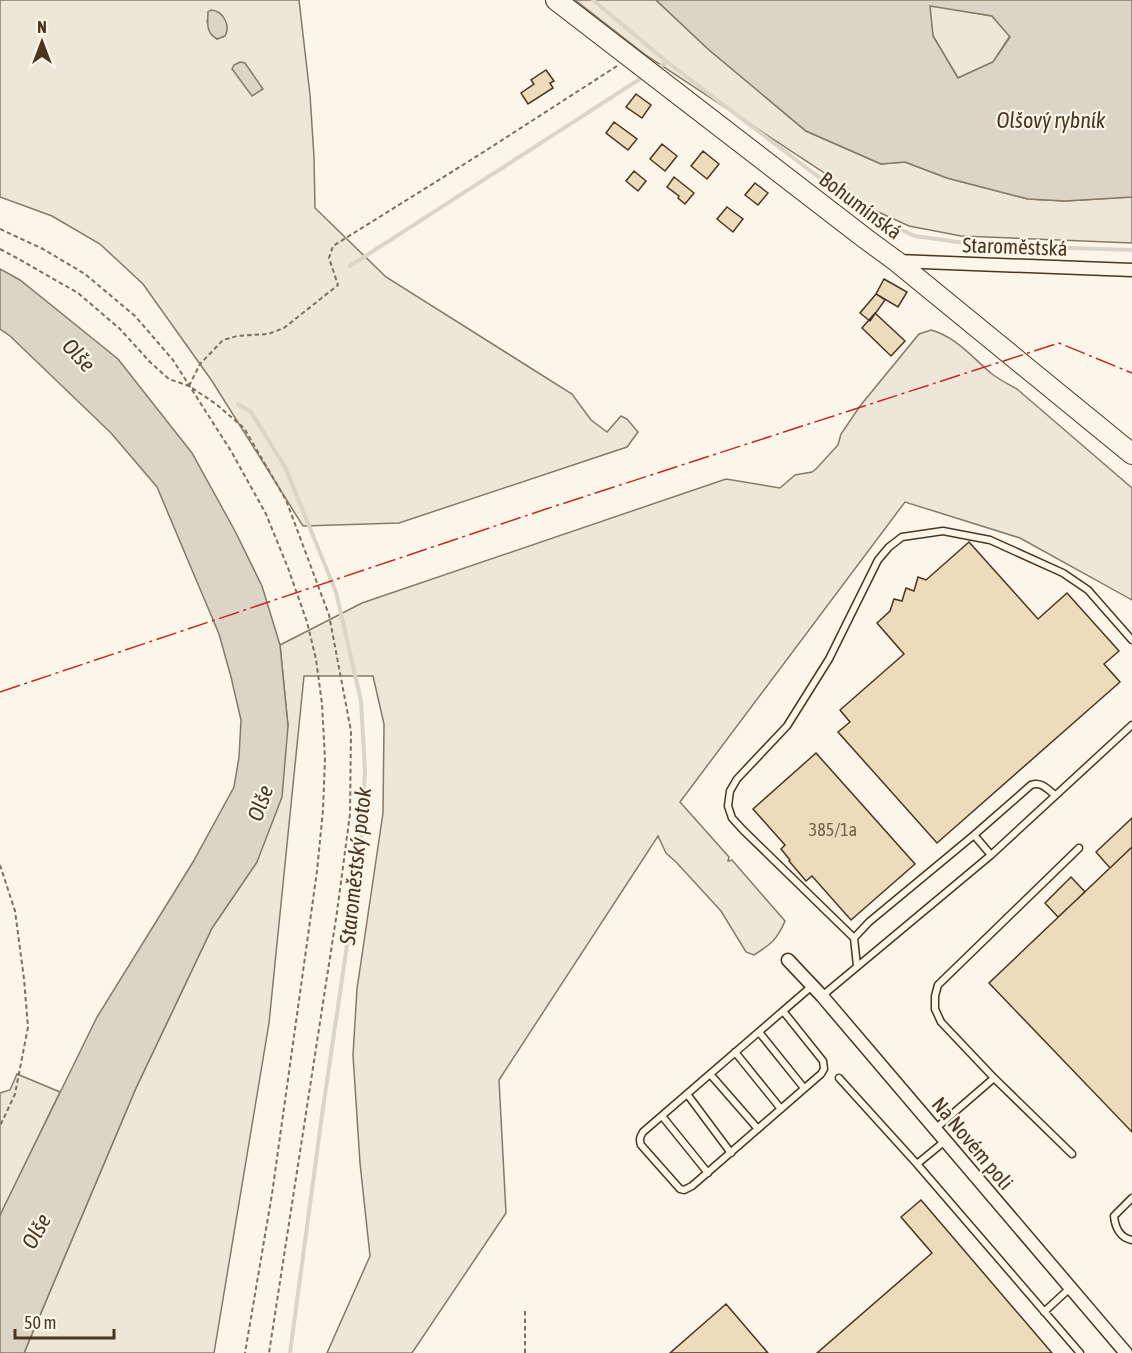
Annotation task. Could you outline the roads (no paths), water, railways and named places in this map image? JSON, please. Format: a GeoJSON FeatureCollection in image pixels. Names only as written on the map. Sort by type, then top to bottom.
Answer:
{"type":"FeatureCollection","features":[{"type":"Feature","properties":{"kind":"main road","name":"Bohumínská"},"geometry":{"type":"LineString","coordinates":[[556,0],[896,261],[1132,454]]}},
{"type":"Feature","properties":{"kind":"street","name":"Staroměstská"},"geometry":{"type":"LineString","coordinates":[[896,261],[1132,270]]}},
{"type":"Feature","properties":{"kind":"street","name":"Na Novém poli"},"geometry":{"type":"LineString","coordinates":[[788,960],[822,996],[1126,1353]]}},
{"type":"Feature","properties":{"kind":"lane"},"geometry":{"type":"LineString","coordinates":[[857,966],[854,938],[743,830],[732,818],[728,806],[730,791],[736,779],[787,726],[829,660],[878,560],[902,537],[943,531],[990,540],[1063,573],[1088,590],[1132,640]]}},
{"type":"Feature","properties":{"kind":"lane"},"geometry":{"type":"LineString","coordinates":[[822,996],[991,855],[1132,724]]}},
{"type":"Feature","properties":{"kind":"lane"},"geometry":{"type":"LineString","coordinates":[[854,938],[869,922],[1031,785],[1040,784],[1055,795]]}},
{"type":"Feature","properties":{"kind":"lane"},"geometry":{"type":"LineString","coordinates":[[974,835],[991,855]]}},
{"type":"Feature","properties":{"kind":"lane"},"geometry":{"type":"LineString","coordinates":[[1072,1154],[994,1078],[941,1022],[935,1009],[935,996],[938,985],[1079,848]]}},
{"type":"Feature","properties":{"kind":"lane"},"geometry":{"type":"LineString","coordinates":[[783,1011],[823,1061],[824,1069],[708,1173],[692,1186],[684,1190],[680,1189],[640,1145],[640,1136],[643,1132],[735,1052],[812,986]]}},
{"type":"Feature","properties":{"kind":"lane"},"geometry":{"type":"LineString","coordinates":[[759,1032],[804,1088]]}},
{"type":"Feature","properties":{"kind":"lane"},"geometry":{"type":"LineString","coordinates":[[735,1052],[781,1109]]}},
{"type":"Feature","properties":{"kind":"lane"},"geometry":{"type":"LineString","coordinates":[[710,1074],[758,1129]]}},
{"type":"Feature","properties":{"kind":"lane"},"geometry":{"type":"LineString","coordinates":[[839,1078],[917,1164],[1080,1353]]}},
{"type":"Feature","properties":{"kind":"lane"},"geometry":{"type":"LineString","coordinates":[[935,1129],[994,1078]]}},
{"type":"Feature","properties":{"kind":"lane"},"geometry":{"type":"LineString","coordinates":[[687,1094],[731,1153]]}},
{"type":"Feature","properties":{"kind":"lane"},"geometry":{"type":"LineString","coordinates":[[662,1116],[708,1173]]}},
{"type":"Feature","properties":{"kind":"lane"},"geometry":{"type":"LineString","coordinates":[[917,1164],[945,1141]]}},
{"type":"Feature","properties":{"kind":"lane"},"geometry":{"type":"LineString","coordinates":[[1132,1198],[1114,1216],[1116,1228],[1126,1239],[1132,1240]]}},
{"type":"Feature","properties":{"kind":"lane"},"geometry":{"type":"LineString","coordinates":[[1044,1312],[1070,1288]]}},
{"type":"Feature","properties":{"kind":"water","name":"Olšový rybník"},"geometry":{"type":"Polygon","coordinates":[[[656,0],[1132,0],[1132,197],[1065,201],[1028,199],[947,178],[905,162],[881,164],[806,131],[708,49],[656,0]],[[930,6],[933,36],[958,78],[993,62],[1010,37],[992,16],[930,6]]]}},
{"type":"Feature","properties":{"kind":"water"},"geometry":{"type":"Polygon","coordinates":[[[211,10],[219,13],[225,19],[227,27],[225,36],[217,39],[208,27],[208,12],[211,10]]]}},
{"type":"Feature","properties":{"kind":"water"},"geometry":{"type":"Polygon","coordinates":[[[240,62],[245,63],[263,89],[252,96],[232,69],[240,62]]]}},
{"type":"Feature","properties":{"kind":"water","name":"Olše"},"geometry":{"type":"Polygon","coordinates":[[[0,269],[20,280],[118,359],[192,453],[262,586],[280,645],[288,726],[282,797],[257,862],[212,928],[136,1088],[24,1353],[0,1353],[0,1216],[97,1017],[193,862],[234,787],[239,757],[241,720],[219,634],[157,487],[111,433],[0,329],[0,269]]]}},
{"type":"Feature","properties":{"kind":"waterway"},"geometry":{"type":"LineString","coordinates":[[593,0],[667,62],[870,216],[915,236],[980,245],[1132,250]]}},
{"type":"Feature","properties":{"kind":"waterway"},"geometry":{"type":"LineString","coordinates":[[655,69],[667,62]]}},
{"type":"Feature","properties":{"kind":"waterway"},"geometry":{"type":"LineString","coordinates":[[350,266],[643,77]]}},
{"type":"Feature","properties":{"kind":"waterway","name":"Staroměstský potok"},"geometry":{"type":"LineString","coordinates":[[238,404],[251,412],[285,467],[336,592],[361,701],[365,771],[360,857],[290,1353]]}}]}
